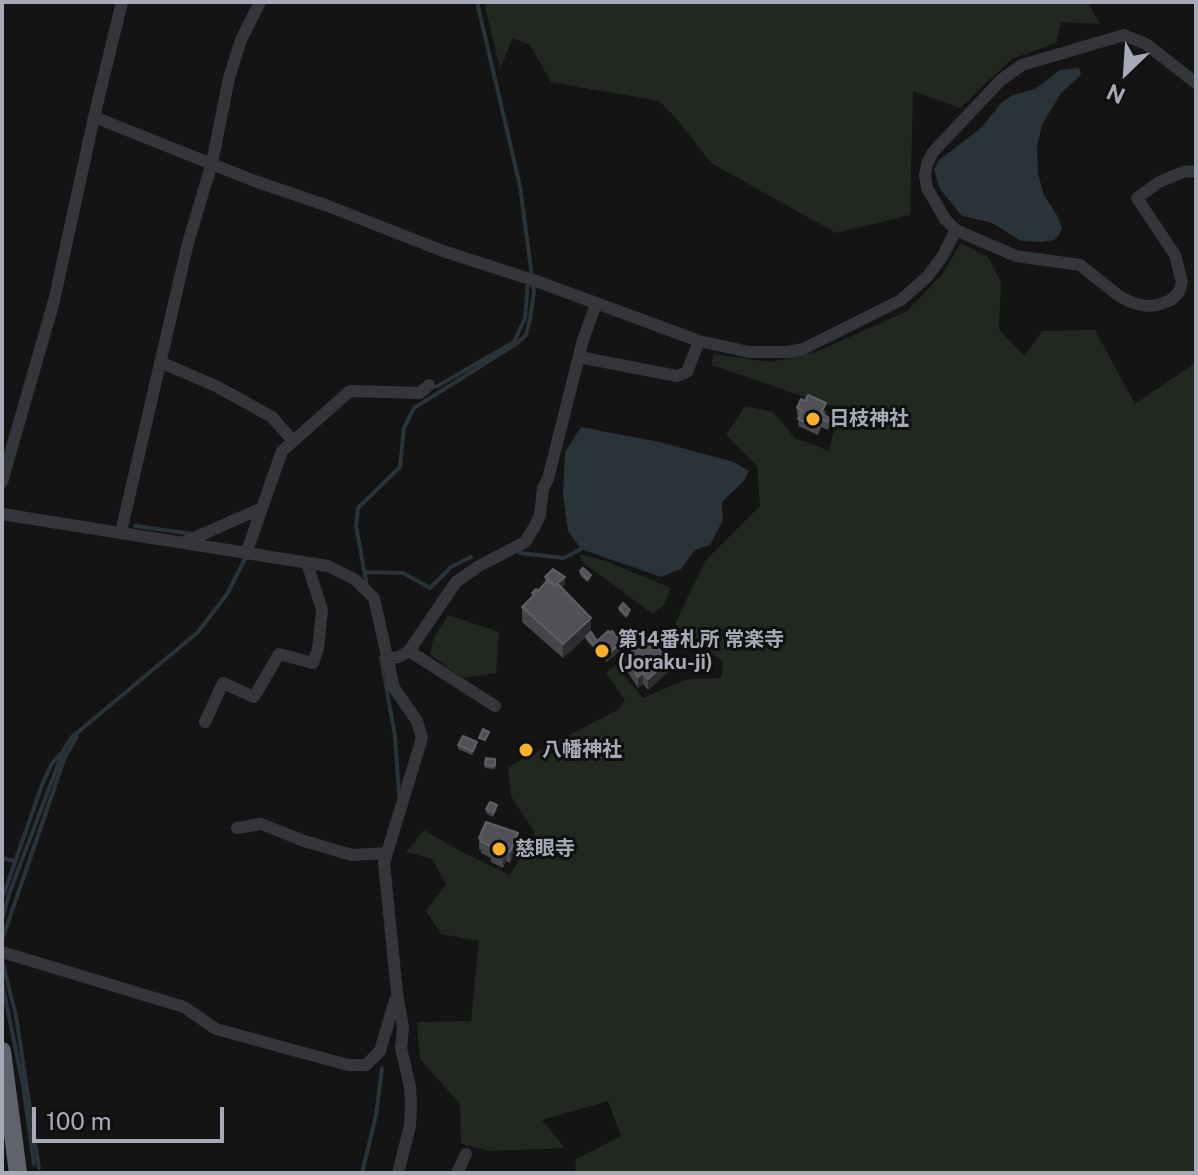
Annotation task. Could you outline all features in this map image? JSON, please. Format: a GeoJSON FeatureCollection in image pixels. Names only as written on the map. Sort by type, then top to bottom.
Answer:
{"type":"FeatureCollection","features":[{"type":"Feature","properties":{"kind":"highway"},"geometry":{"type":"LineString","coordinates":[[2,1051],[18,1173]]}},
{"type":"Feature","properties":{"kind":"street"},"geometry":{"type":"LineString","coordinates":[[2,482],[54,301],[122,2]]}},
{"type":"Feature","properties":{"kind":"street"},"geometry":{"type":"LineString","coordinates":[[121,532],[188,243],[212,163],[229,78],[241,40],[260,2]]}},
{"type":"Feature","properties":{"kind":"street"},"geometry":{"type":"LineString","coordinates":[[1196,83],[1146,44],[1124,35],[1014,69],[933,152],[925,175],[927,188],[945,219],[956,230],[1016,256],[1080,265],[1126,300],[1146,306],[1171,300],[1179,292],[1182,282],[1175,255],[1137,198],[1159,182],[1183,172],[1196,171]]}},
{"type":"Feature","properties":{"kind":"street"},"geometry":{"type":"LineString","coordinates":[[94,117],[443,251],[539,282],[699,341],[749,352],[788,352],[817,344],[901,300],[927,277],[956,230]]}},
{"type":"Feature","properties":{"kind":"street"},"geometry":{"type":"LineString","coordinates":[[388,658],[399,657],[409,651],[456,582],[525,542],[535,526],[596,304]]}},
{"type":"Feature","properties":{"kind":"street"},"geometry":{"type":"LineString","coordinates":[[579,357],[677,376],[687,372],[699,341]]}},
{"type":"Feature","properties":{"kind":"street"},"geometry":{"type":"LineString","coordinates":[[160,362],[216,386],[272,417],[293,441]]}},
{"type":"Feature","properties":{"kind":"street"},"geometry":{"type":"LineString","coordinates":[[246,554],[282,451],[350,391],[420,393],[429,385]]}},
{"type":"Feature","properties":{"kind":"street"},"geometry":{"type":"LineString","coordinates":[[185,542],[262,508]]}},
{"type":"Feature","properties":{"kind":"street"},"geometry":{"type":"LineString","coordinates":[[2,514],[185,542],[342,571],[367,591],[378,608],[394,688],[417,721],[422,738],[384,863],[403,1027],[401,1048],[411,1104],[410,1126],[398,1173]]}},
{"type":"Feature","properties":{"kind":"street"},"geometry":{"type":"LineString","coordinates":[[205,722],[223,683],[254,697],[279,654],[313,663],[318,649],[322,610],[307,563]]}},
{"type":"Feature","properties":{"kind":"street"},"geometry":{"type":"LineString","coordinates":[[409,651],[495,706]]}},
{"type":"Feature","properties":{"kind":"street"},"geometry":{"type":"LineString","coordinates":[[237,828],[261,824],[352,855],[387,853]]}},
{"type":"Feature","properties":{"kind":"street"},"geometry":{"type":"LineString","coordinates":[[2,952],[184,1007],[216,1029],[348,1065],[366,1065],[380,1051],[397,993]]}},
{"type":"Feature","properties":{"kind":"street"},"geometry":{"type":"LineString","coordinates":[[457,1173],[466,1154]]}},
{"type":"Feature","properties":{"kind":"shaded area"},"geometry":{"type":"Polygon","coordinates":[[[484,2],[1088,2],[1100,24],[1061,22],[1056,43],[1012,59],[960,108],[913,91],[910,215],[836,233],[711,163],[659,101],[551,82],[530,45],[513,38],[500,69],[484,2]]]}},
{"type":"Feature","properties":{"kind":"shaded area"},"geometry":{"type":"Polygon","coordinates":[[[1079,68],[1081,75],[1061,93],[1042,125],[1037,147],[1038,174],[1044,195],[1062,228],[1059,235],[1054,240],[1021,241],[992,223],[962,216],[940,189],[934,170],[938,161],[982,127],[1001,103],[1013,95],[1035,89],[1060,70],[1079,68]]]}},
{"type":"Feature","properties":{"kind":"shaded area"},"geometry":{"type":"Polygon","coordinates":[[[961,243],[988,257],[1001,282],[999,329],[1024,356],[1042,331],[1095,330],[1135,404],[1196,362],[1196,1173],[575,1173],[576,1159],[621,1136],[608,1101],[542,1120],[565,1148],[491,1151],[461,1144],[460,1104],[420,1059],[417,1022],[471,1021],[479,941],[441,934],[426,911],[446,884],[432,859],[406,852],[424,830],[510,875],[535,833],[511,796],[508,767],[619,709],[625,700],[606,673],[615,665],[643,698],[688,679],[721,678],[723,662],[675,624],[705,561],[760,506],[757,466],[726,435],[745,406],[773,412],[795,438],[829,451],[839,409],[712,365],[713,354],[771,362],[816,352],[907,311],[941,276],[961,243]]]}},
{"type":"Feature","properties":{"kind":"shaded area"},"geometry":{"type":"Polygon","coordinates":[[[581,427],[659,442],[734,462],[749,471],[744,481],[722,502],[723,520],[710,545],[695,550],[681,569],[661,577],[581,549],[568,531],[563,495],[565,452],[581,427]]]}},
{"type":"Feature","properties":{"kind":"shaded area"},"geometry":{"type":"Polygon","coordinates":[[[580,554],[671,588],[664,605],[653,614],[581,561],[580,554]]]}},
{"type":"Feature","properties":{"kind":"shaded area"},"geometry":{"type":"Polygon","coordinates":[[[448,615],[499,632],[496,673],[462,678],[430,654],[433,640],[448,615]]]}},
{"type":"Feature","properties":{"kind":"building"},"geometry":{"type":"Polygon","coordinates":[[[808,395],[826,403],[821,413],[830,418],[828,422],[821,419],[818,427],[798,419],[802,410],[797,408],[801,399],[805,401],[808,395]]]}},
{"type":"Feature","properties":{"kind":"building"},"geometry":{"type":"Polygon","coordinates":[[[583,568],[591,575],[587,579],[580,571],[583,568]]]}},
{"type":"Feature","properties":{"kind":"building"},"geometry":{"type":"Polygon","coordinates":[[[553,569],[565,577],[555,585],[545,577],[553,569]]]}},
{"type":"Feature","properties":{"kind":"building"},"geometry":{"type":"Polygon","coordinates":[[[547,581],[556,586],[558,584],[591,618],[563,644],[522,607],[534,595],[532,593],[547,581]]]}},
{"type":"Feature","properties":{"kind":"building"},"geometry":{"type":"Polygon","coordinates":[[[623,603],[630,610],[626,615],[619,608],[623,603]]]}},
{"type":"Feature","properties":{"kind":"building"},"geometry":{"type":"Polygon","coordinates":[[[612,631],[622,642],[607,655],[596,642],[612,631]]]}},
{"type":"Feature","properties":{"kind":"building"},"geometry":{"type":"Polygon","coordinates":[[[591,632],[597,641],[594,645],[586,637],[591,632]]]}},
{"type":"Feature","properties":{"kind":"building"},"geometry":{"type":"Polygon","coordinates":[[[644,640],[648,644],[652,641],[669,660],[648,679],[643,673],[638,677],[625,657],[644,640]]]}},
{"type":"Feature","properties":{"kind":"building"},"geometry":{"type":"Polygon","coordinates":[[[483,729],[489,732],[485,740],[479,738],[483,729]]]}},
{"type":"Feature","properties":{"kind":"building"},"geometry":{"type":"Polygon","coordinates":[[[463,736],[477,742],[472,751],[458,745],[463,736]]]}},
{"type":"Feature","properties":{"kind":"building"},"geometry":{"type":"Polygon","coordinates":[[[486,758],[495,759],[495,766],[485,765],[486,758]]]}},
{"type":"Feature","properties":{"kind":"building"},"geometry":{"type":"Polygon","coordinates":[[[490,802],[497,805],[493,813],[486,809],[490,802]]]}},
{"type":"Feature","properties":{"kind":"building"},"geometry":{"type":"Polygon","coordinates":[[[486,822],[518,833],[510,852],[506,850],[503,857],[491,851],[493,847],[479,838],[486,822]]]}},
{"type":"Feature","properties":{"kind":"waterway"},"geometry":{"type":"LineString","coordinates":[[367,586],[356,526],[358,508],[400,467],[404,428],[414,408],[516,344],[526,335],[530,319],[534,292],[520,186],[477,2]]}},
{"type":"Feature","properties":{"kind":"waterway"},"geometry":{"type":"LineString","coordinates":[[436,387],[514,342],[525,318],[528,281]]}},
{"type":"Feature","properties":{"kind":"waterway"},"geometry":{"type":"LineString","coordinates":[[135,526],[193,534]]}},
{"type":"Feature","properties":{"kind":"waterway"},"geometry":{"type":"LineString","coordinates":[[520,553],[564,558],[581,549]]}},
{"type":"Feature","properties":{"kind":"waterway"},"geometry":{"type":"LineString","coordinates":[[365,572],[403,573],[430,588],[451,567],[471,557]]}},
{"type":"Feature","properties":{"kind":"waterway"},"geometry":{"type":"LineString","coordinates":[[2,920],[64,749],[72,737],[198,632],[227,594],[245,559]]}},
{"type":"Feature","properties":{"kind":"waterway"},"geometry":{"type":"LineString","coordinates":[[381,658],[395,736],[399,795]]}},
{"type":"Feature","properties":{"kind":"waterway"},"geometry":{"type":"LineString","coordinates":[[2,940],[65,757],[77,736]]}},
{"type":"Feature","properties":{"kind":"waterway"},"geometry":{"type":"LineString","coordinates":[[2,899],[42,785],[51,765],[61,753]]}},
{"type":"Feature","properties":{"kind":"waterway"},"geometry":{"type":"LineString","coordinates":[[2,858],[14,861]]}},
{"type":"Feature","properties":{"kind":"waterway"},"geometry":{"type":"LineString","coordinates":[[2,960],[16,1016],[39,1168]]}},
{"type":"Feature","properties":{"kind":"waterway"},"geometry":{"type":"LineString","coordinates":[[2,982],[23,1085],[34,1164]]}},
{"type":"Feature","properties":{"kind":"waterway"},"geometry":{"type":"LineString","coordinates":[[362,1173],[376,1116],[382,1068]]}},
{"type":"Feature","properties":{"kind":"place","name":"日枝神社"},"geometry":{"type":"Point","coordinates":[813,419]}},
{"type":"Feature","properties":{"kind":"place","name":"第14番札所 常楽寺 (Joraku-ji)"},"geometry":{"type":"Point","coordinates":[602,651]}},
{"type":"Feature","properties":{"kind":"place","name":"八幡神社"},"geometry":{"type":"Point","coordinates":[526,750]}},
{"type":"Feature","properties":{"kind":"place","name":"慈眼寺"},"geometry":{"type":"Point","coordinates":[499,849]}}]}
